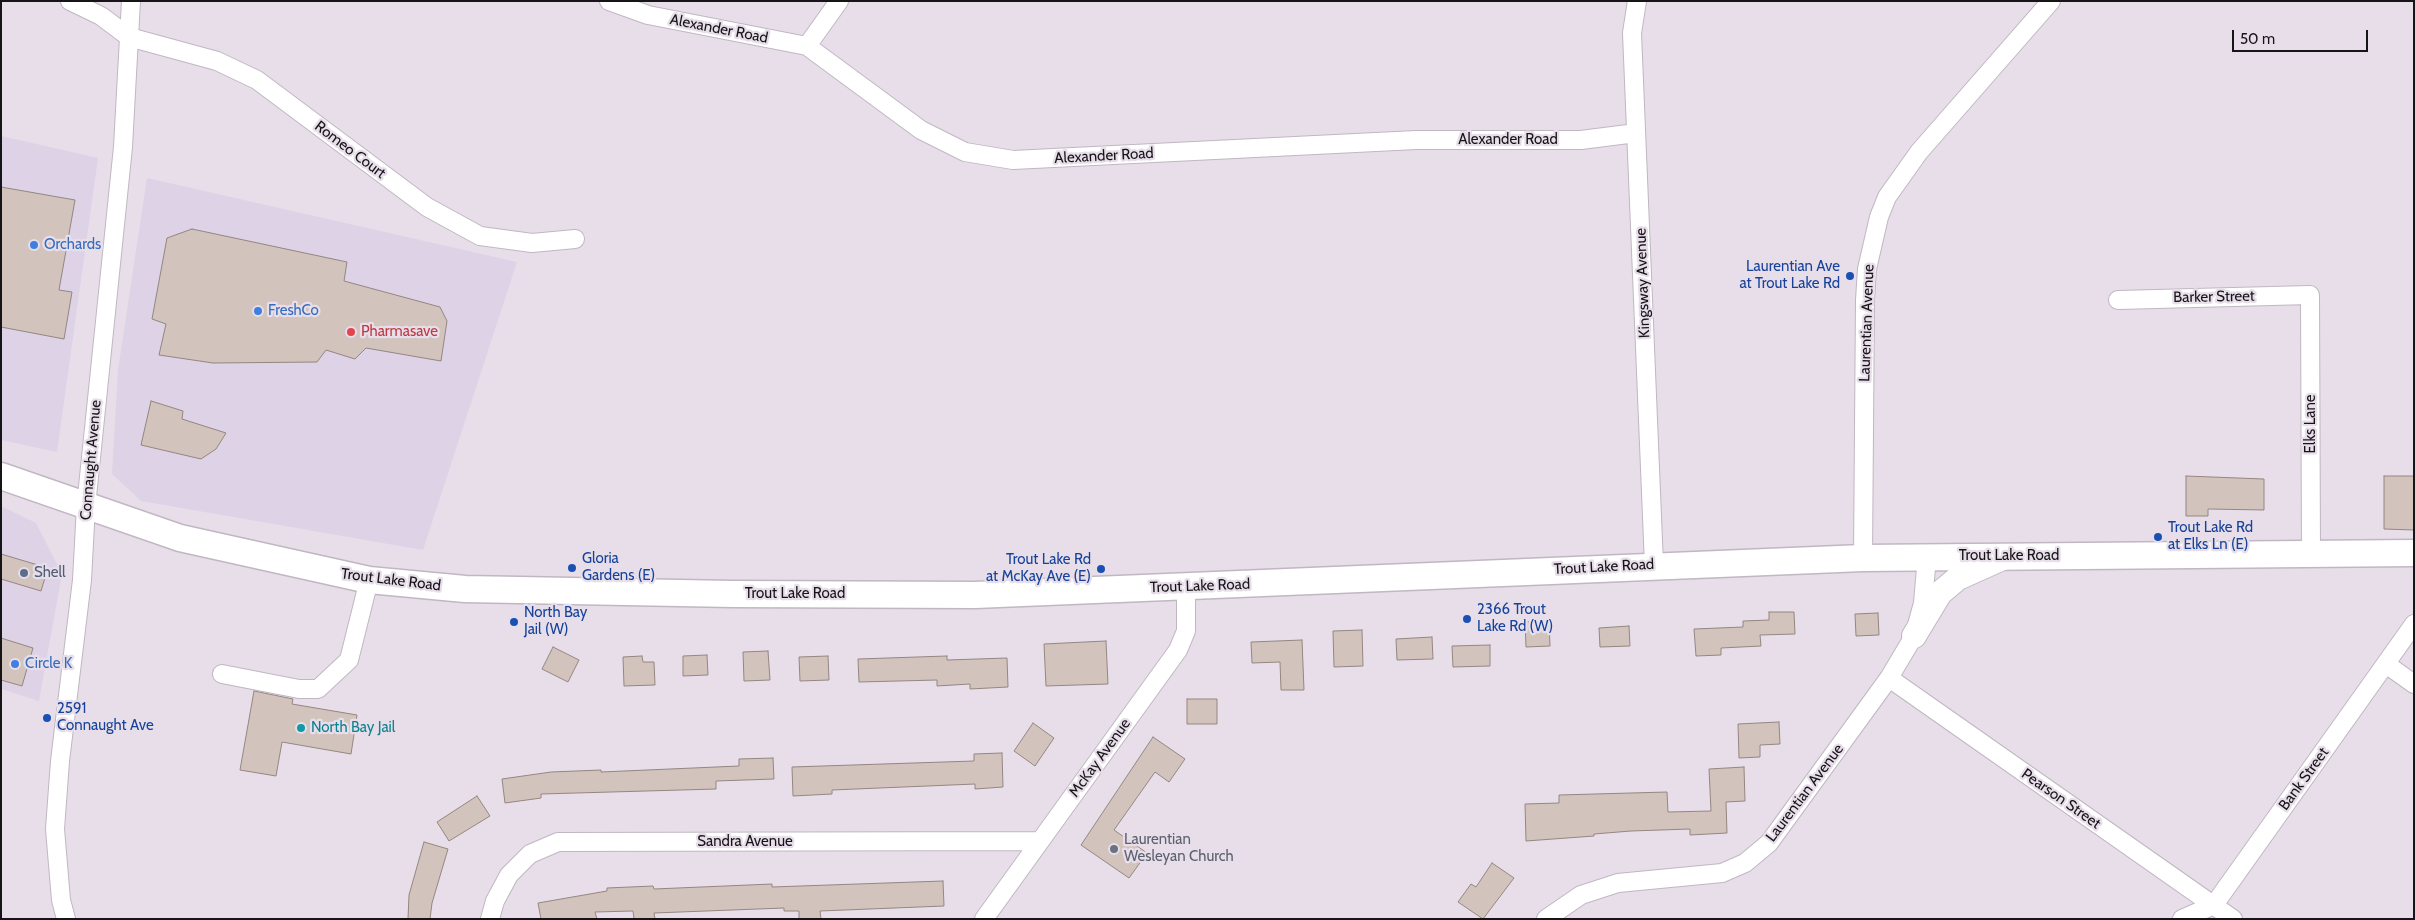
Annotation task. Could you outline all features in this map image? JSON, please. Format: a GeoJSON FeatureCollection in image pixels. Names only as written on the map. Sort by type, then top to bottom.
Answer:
{"type":"FeatureCollection","features":[{"type":"Feature","properties":{"kind":"main road","name":"Trout Lake Road"},"geometry":{"type":"LineString","coordinates":[[1,476],[180,538],[369,580],[465,590],[975,595],[1654,565],[1927,556],[2414,553]]}},
{"type":"Feature","properties":{"kind":"main road"},"geometry":{"type":"LineString","coordinates":[[1914,636],[1940,593],[1958,578],[2008,556]]}},
{"type":"Feature","properties":{"kind":"street"},"geometry":{"type":"LineString","coordinates":[[70,1],[101,16],[129,37]]}},
{"type":"Feature","properties":{"kind":"street","name":"Connaught Avenue"},"geometry":{"type":"LineString","coordinates":[[66,919],[61,900],[55,829],[60,761],[82,580],[86,506],[123,147],[131,1]]}},
{"type":"Feature","properties":{"kind":"street","name":"Alexander Road"},"geometry":{"type":"LineString","coordinates":[[609,1],[648,15],[807,46],[921,130],[965,152],[1013,160],[1416,140],[1581,140],[1636,133]]}},
{"type":"Feature","properties":{"kind":"street"},"geometry":{"type":"LineString","coordinates":[[807,46],[839,1]]}},
{"type":"Feature","properties":{"kind":"street","name":"Kingsway Avenue"},"geometry":{"type":"LineString","coordinates":[[1637,1],[1632,33],[1654,565]]}},
{"type":"Feature","properties":{"kind":"street","name":"Laurentian Avenue"},"geometry":{"type":"LineString","coordinates":[[1863,558],[1866,300],[1868,269],[1879,217],[1888,197],[1919,152],[2051,1]]}},
{"type":"Feature","properties":{"kind":"street","name":"Romeo Court"},"geometry":{"type":"LineString","coordinates":[[129,37],[217,60],[257,80],[427,207],[480,236],[532,243],[575,239]]}},
{"type":"Feature","properties":{"kind":"street","name":"Barker Street"},"geometry":{"type":"LineString","coordinates":[[2118,300],[2310,295]]}},
{"type":"Feature","properties":{"kind":"street","name":"Elks Lane"},"geometry":{"type":"LineString","coordinates":[[2310,295],[2311,553]]}},
{"type":"Feature","properties":{"kind":"street","name":"Laurentian Avenue"},"geometry":{"type":"LineString","coordinates":[[1546,919],[1581,895],[1618,883],[1722,873],[1745,863],[1769,843],[1889,678],[1914,636],[1923,603],[1927,556]]}},
{"type":"Feature","properties":{"kind":"street"},"geometry":{"type":"LineString","coordinates":[[222,674],[299,689],[318,689],[349,660],[369,580]]}},
{"type":"Feature","properties":{"kind":"street","name":"McKay Avenue"},"geometry":{"type":"LineString","coordinates":[[984,919],[1178,650],[1186,632],[1186,587]]}},
{"type":"Feature","properties":{"kind":"street","name":"Bank Street"},"geometry":{"type":"LineString","coordinates":[[2214,905],[2414,624]]}},
{"type":"Feature","properties":{"kind":"street"},"geometry":{"type":"LineString","coordinates":[[2386,664],[2414,684]]}},
{"type":"Feature","properties":{"kind":"street","name":"Pearson Street"},"geometry":{"type":"LineString","coordinates":[[1889,678],[2233,919]]}},
{"type":"Feature","properties":{"kind":"street","name":"Sandra Avenue"},"geometry":{"type":"LineString","coordinates":[[490,919],[495,902],[509,875],[530,854],[558,842],[1040,842]]}},
{"type":"Feature","properties":{"kind":"street"},"geometry":{"type":"LineString","coordinates":[[2182,919],[2214,905]]}},
{"type":"Feature","properties":{"kind":"shaded area"},"geometry":{"type":"Polygon","coordinates":[[[1,136],[98,158],[57,452],[1,440],[1,136]]]}},
{"type":"Feature","properties":{"kind":"shaded area"},"geometry":{"type":"Polygon","coordinates":[[[147,178],[517,262],[423,550],[141,501],[112,474],[118,370],[147,178]]]}},
{"type":"Feature","properties":{"kind":"shaded area"},"geometry":{"type":"Polygon","coordinates":[[[1,506],[36,523],[62,574],[39,701],[1,689],[1,506]]]}},
{"type":"Feature","properties":{"kind":"building","name":"Orchards"},"geometry":{"type":"Polygon","coordinates":[[[1,187],[75,200],[59,290],[72,292],[64,339],[1,327],[1,187]]]}},
{"type":"Feature","properties":{"kind":"building"},"geometry":{"type":"Polygon","coordinates":[[[192,229],[347,262],[344,281],[440,307],[447,321],[441,361],[366,348],[355,359],[326,350],[317,362],[213,363],[159,355],[166,324],[152,319],[167,238],[192,229]]]}},
{"type":"Feature","properties":{"kind":"building"},"geometry":{"type":"Polygon","coordinates":[[[151,401],[183,411],[182,419],[226,433],[216,449],[201,459],[141,445],[151,401]]]}},
{"type":"Feature","properties":{"kind":"building"},"geometry":{"type":"Polygon","coordinates":[[[2186,476],[2264,479],[2264,510],[2208,509],[2208,516],[2186,516],[2186,476]]]}},
{"type":"Feature","properties":{"kind":"building"},"geometry":{"type":"Polygon","coordinates":[[[2384,476],[2414,476],[2414,530],[2384,529],[2384,476]]]}},
{"type":"Feature","properties":{"kind":"building","name":"Shell"},"geometry":{"type":"Polygon","coordinates":[[[1,554],[48,568],[41,591],[1,579],[1,554]]]}},
{"type":"Feature","properties":{"kind":"building"},"geometry":{"type":"Polygon","coordinates":[[[1769,612],[1794,612],[1795,634],[1760,635],[1761,646],[1721,648],[1721,655],[1696,656],[1694,629],[1743,627],[1743,621],[1769,620],[1769,612]]]}},
{"type":"Feature","properties":{"kind":"building"},"geometry":{"type":"Polygon","coordinates":[[[1878,613],[1879,635],[1856,636],[1855,614],[1878,613]]]}},
{"type":"Feature","properties":{"kind":"building"},"geometry":{"type":"Polygon","coordinates":[[[1549,621],[1550,646],[1526,647],[1525,622],[1549,621]]]}},
{"type":"Feature","properties":{"kind":"building"},"geometry":{"type":"Polygon","coordinates":[[[1629,626],[1630,646],[1600,647],[1599,628],[1629,626]]]}},
{"type":"Feature","properties":{"kind":"building"},"geometry":{"type":"Polygon","coordinates":[[[1362,630],[1363,666],[1334,667],[1333,631],[1362,630]]]}},
{"type":"Feature","properties":{"kind":"building"},"geometry":{"type":"Polygon","coordinates":[[[1432,637],[1433,659],[1397,660],[1396,639],[1432,637]]]}},
{"type":"Feature","properties":{"kind":"building","name":"Circle K"},"geometry":{"type":"Polygon","coordinates":[[[1,638],[33,648],[22,686],[1,680],[1,638]]]}},
{"type":"Feature","properties":{"kind":"building"},"geometry":{"type":"Polygon","coordinates":[[[1302,640],[1304,690],[1281,690],[1280,662],[1252,663],[1251,642],[1302,640]]]}},
{"type":"Feature","properties":{"kind":"building"},"geometry":{"type":"Polygon","coordinates":[[[1106,641],[1108,684],[1046,686],[1044,644],[1106,641]]]}},
{"type":"Feature","properties":{"kind":"building"},"geometry":{"type":"Polygon","coordinates":[[[1490,645],[1490,666],[1453,667],[1452,646],[1490,645]]]}},
{"type":"Feature","properties":{"kind":"building"},"geometry":{"type":"Polygon","coordinates":[[[553,647],[579,660],[568,682],[542,669],[553,647]]]}},
{"type":"Feature","properties":{"kind":"building"},"geometry":{"type":"Polygon","coordinates":[[[768,651],[770,680],[744,681],[743,652],[768,651]]]}},
{"type":"Feature","properties":{"kind":"building"},"geometry":{"type":"Polygon","coordinates":[[[707,655],[708,675],[683,676],[683,656],[707,655]]]}},
{"type":"Feature","properties":{"kind":"building"},"geometry":{"type":"Polygon","coordinates":[[[642,656],[643,662],[654,662],[655,685],[624,686],[623,657],[642,656]]]}},
{"type":"Feature","properties":{"kind":"building"},"geometry":{"type":"Polygon","coordinates":[[[828,656],[829,680],[800,681],[799,657],[828,656]]]}},
{"type":"Feature","properties":{"kind":"building"},"geometry":{"type":"Polygon","coordinates":[[[947,656],[947,660],[1007,658],[1008,687],[970,689],[970,684],[937,686],[937,680],[859,682],[858,659],[947,656]]]}},
{"type":"Feature","properties":{"kind":"building","name":"North Bay Jail"},"geometry":{"type":"Polygon","coordinates":[[[254,691],[293,699],[292,704],[357,715],[351,754],[282,742],[276,776],[240,770],[254,691]]]}},
{"type":"Feature","properties":{"kind":"building"},"geometry":{"type":"Polygon","coordinates":[[[1187,699],[1217,699],[1217,724],[1187,724],[1187,699]]]}},
{"type":"Feature","properties":{"kind":"building"},"geometry":{"type":"Polygon","coordinates":[[[1779,722],[1780,744],[1760,745],[1760,757],[1739,758],[1738,724],[1779,722]]]}},
{"type":"Feature","properties":{"kind":"building"},"geometry":{"type":"Polygon","coordinates":[[[1033,723],[1054,738],[1035,766],[1014,751],[1033,723]]]}},
{"type":"Feature","properties":{"kind":"building"},"geometry":{"type":"Polygon","coordinates":[[[1153,737],[1185,759],[1169,782],[1155,772],[1114,830],[1147,853],[1129,878],[1081,845],[1153,737]]]}},
{"type":"Feature","properties":{"kind":"building"},"geometry":{"type":"Polygon","coordinates":[[[1002,753],[1003,787],[975,789],[975,784],[832,790],[832,794],[793,796],[792,767],[974,761],[974,754],[1002,753]]]}},
{"type":"Feature","properties":{"kind":"building"},"geometry":{"type":"Polygon","coordinates":[[[773,758],[774,779],[716,781],[716,789],[541,794],[541,798],[505,803],[502,779],[551,772],[601,770],[601,772],[739,766],[739,759],[773,758]]]}},
{"type":"Feature","properties":{"kind":"building"},"geometry":{"type":"Polygon","coordinates":[[[1744,767],[1745,801],[1726,802],[1727,833],[1690,835],[1690,829],[1631,831],[1526,841],[1525,804],[1559,803],[1559,795],[1667,792],[1668,812],[1711,811],[1709,769],[1744,767]]]}},
{"type":"Feature","properties":{"kind":"building"},"geometry":{"type":"Polygon","coordinates":[[[477,796],[490,816],[449,841],[437,822],[477,796]]]}},
{"type":"Feature","properties":{"kind":"building"},"geometry":{"type":"Polygon","coordinates":[[[424,842],[448,849],[432,903],[430,919],[408,919],[409,895],[424,842]]]}},
{"type":"Feature","properties":{"kind":"building"},"geometry":{"type":"Polygon","coordinates":[[[1492,863],[1514,878],[1483,919],[1458,902],[1471,884],[1476,887],[1492,863]]]}},
{"type":"Feature","properties":{"kind":"building"},"geometry":{"type":"Polygon","coordinates":[[[943,881],[944,906],[820,911],[821,919],[799,919],[799,911],[784,911],[784,908],[654,913],[655,919],[634,919],[633,911],[595,912],[597,919],[541,919],[538,903],[607,891],[607,888],[653,886],[654,889],[772,884],[772,887],[943,881]]]}},
{"type":"Feature","properties":{"kind":"place","name":"Orchards"},"geometry":{"type":"Point","coordinates":[34,245]}},
{"type":"Feature","properties":{"kind":"place","name":"Laurentian Ave at Trout Lake Rd"},"geometry":{"type":"Point","coordinates":[1850,276]}},
{"type":"Feature","properties":{"kind":"place","name":"FreshCo"},"geometry":{"type":"Point","coordinates":[258,311]}},
{"type":"Feature","properties":{"kind":"place","name":"Pharmasave"},"geometry":{"type":"Point","coordinates":[351,332]}},
{"type":"Feature","properties":{"kind":"place","name":"Trout Lake Rd at Elks Ln (E)"},"geometry":{"type":"Point","coordinates":[2158,537]}},
{"type":"Feature","properties":{"kind":"place","name":"Gloria Gardens (E)"},"geometry":{"type":"Point","coordinates":[572,568]}},
{"type":"Feature","properties":{"kind":"place","name":"Trout Lake Rd at McKay Ave (E)"},"geometry":{"type":"Point","coordinates":[1101,569]}},
{"type":"Feature","properties":{"kind":"place","name":"Shell"},"geometry":{"type":"Point","coordinates":[24,573]}},
{"type":"Feature","properties":{"kind":"place","name":"2366 Trout Lake Rd (W)"},"geometry":{"type":"Point","coordinates":[1467,619]}},
{"type":"Feature","properties":{"kind":"place","name":"North Bay Jail (W)"},"geometry":{"type":"Point","coordinates":[514,622]}},
{"type":"Feature","properties":{"kind":"place","name":"Circle K"},"geometry":{"type":"Point","coordinates":[15,664]}},
{"type":"Feature","properties":{"kind":"place","name":"2591 Connaught Ave"},"geometry":{"type":"Point","coordinates":[47,718]}},
{"type":"Feature","properties":{"kind":"place","name":"North Bay Jail"},"geometry":{"type":"Point","coordinates":[301,728]}},
{"type":"Feature","properties":{"kind":"place","name":"Laurentian Wesleyan Church"},"geometry":{"type":"Point","coordinates":[1114,849]}}]}
